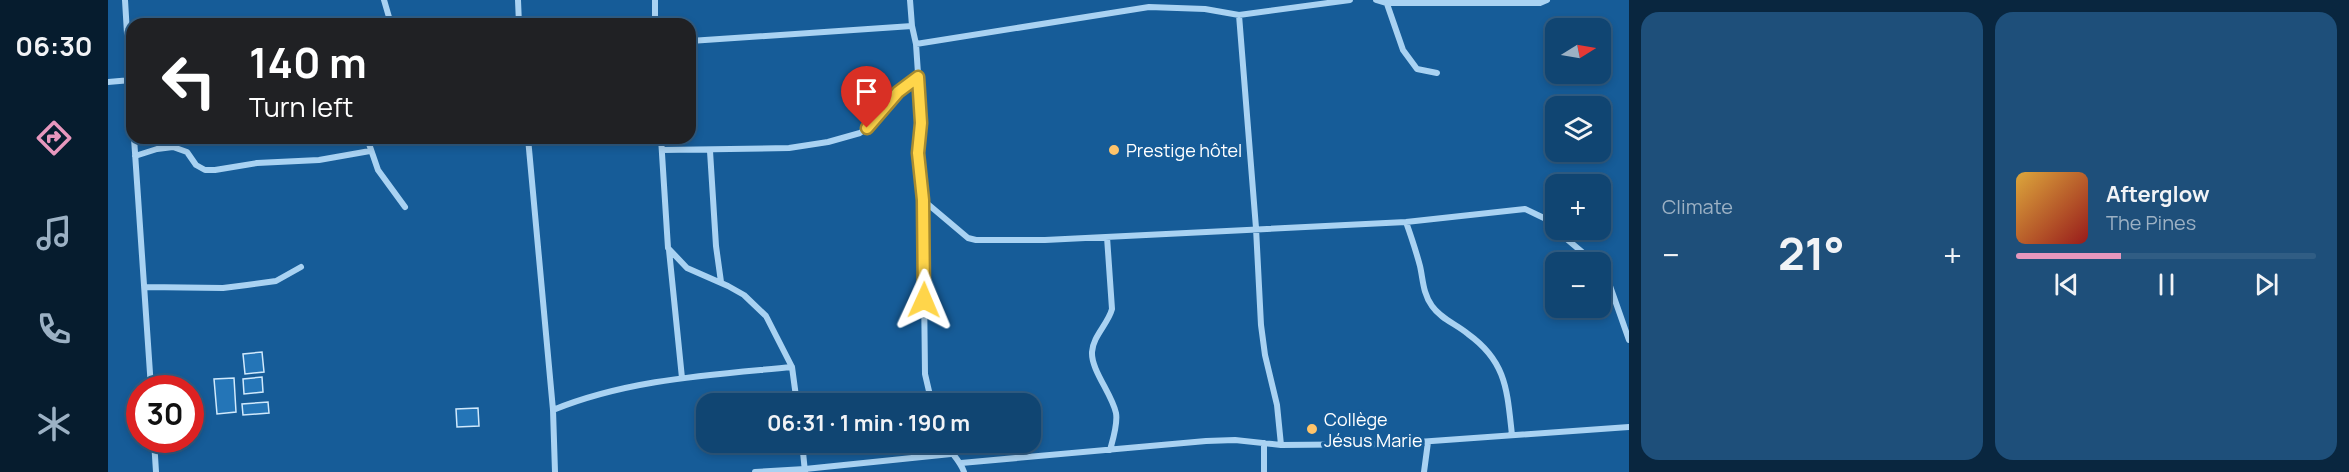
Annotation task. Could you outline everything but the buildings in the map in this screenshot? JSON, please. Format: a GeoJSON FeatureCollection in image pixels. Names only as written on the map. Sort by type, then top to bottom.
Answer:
{"type":"FeatureCollection","features":[{"type":"Feature","properties":{"kind":"street"},"geometry":{"type":"LineString","coordinates":[[125,0],[126,18]]}},
{"type":"Feature","properties":{"kind":"street"},"geometry":{"type":"LineString","coordinates":[[384,0],[389,18]]}},
{"type":"Feature","properties":{"kind":"street"},"geometry":{"type":"LineString","coordinates":[[518,0],[519,18]]}},
{"type":"Feature","properties":{"kind":"street"},"geometry":{"type":"LineString","coordinates":[[655,0],[655,18]]}},
{"type":"Feature","properties":{"kind":"street"},"geometry":{"type":"LineString","coordinates":[[910,0],[916,44],[921,123],[918,153],[923,200],[925,374],[929,393]]}},
{"type":"Feature","properties":{"kind":"street"},"geometry":{"type":"LineString","coordinates":[[916,44],[1149,7],[1205,9],[1239,15],[1350,0]]}},
{"type":"Feature","properties":{"kind":"street"},"geometry":{"type":"LineString","coordinates":[[1376,0],[1540,3],[1547,0]]}},
{"type":"Feature","properties":{"kind":"street"},"geometry":{"type":"LineString","coordinates":[[1386,1],[1403,50],[1417,69],[1437,73]]}},
{"type":"Feature","properties":{"kind":"street"},"geometry":{"type":"LineString","coordinates":[[1239,15],[1256,228],[1261,325],[1265,355],[1277,405],[1281,445]]}},
{"type":"Feature","properties":{"kind":"street"},"geometry":{"type":"LineString","coordinates":[[696,41],[912,26]]}},
{"type":"Feature","properties":{"kind":"street"},"geometry":{"type":"LineString","coordinates":[[662,150],[789,148],[828,142],[860,133],[873,122],[898,92],[918,77]]}},
{"type":"Feature","properties":{"kind":"street"},"geometry":{"type":"LineString","coordinates":[[108,82],[126,80]]}},
{"type":"Feature","properties":{"kind":"street"},"geometry":{"type":"LineString","coordinates":[[134,144],[150,375]]}},
{"type":"Feature","properties":{"kind":"street"},"geometry":{"type":"LineString","coordinates":[[368,144],[378,170],[405,207]]}},
{"type":"Feature","properties":{"kind":"street"},"geometry":{"type":"LineString","coordinates":[[529,144],[553,410],[555,472]]}},
{"type":"Feature","properties":{"kind":"street"},"geometry":{"type":"LineString","coordinates":[[662,144],[668,248],[682,378]]}},
{"type":"Feature","properties":{"kind":"street"},"geometry":{"type":"LineString","coordinates":[[135,156],[173,147],[187,152],[196,165],[205,170],[214,170],[257,163],[319,160],[370,151]]}},
{"type":"Feature","properties":{"kind":"street"},"geometry":{"type":"LineString","coordinates":[[710,151],[716,246],[721,282]]}},
{"type":"Feature","properties":{"kind":"street"},"geometry":{"type":"LineString","coordinates":[[923,200],[968,237],[976,240],[1107,237],[1406,222],[1525,209],[1545,219]]}},
{"type":"Feature","properties":{"kind":"street"},"geometry":{"type":"LineString","coordinates":[[1406,222],[1431,305],[1444,319],[1477,341],[1495,360],[1506,385],[1512,435]]}},
{"type":"Feature","properties":{"kind":"street"},"geometry":{"type":"LineString","coordinates":[[1107,237],[1112,309],[1092,350],[1094,361],[1116,414],[1110,450]]}},
{"type":"Feature","properties":{"kind":"street"},"geometry":{"type":"LineString","coordinates":[[1569,240],[1582,252]]}},
{"type":"Feature","properties":{"kind":"street"},"geometry":{"type":"LineString","coordinates":[[668,248],[687,268],[721,282],[744,295],[766,316],[792,367],[796,393]]}},
{"type":"Feature","properties":{"kind":"street"},"geometry":{"type":"LineString","coordinates":[[145,288],[223,288],[247,285],[276,281],[301,267]]}},
{"type":"Feature","properties":{"kind":"street"},"geometry":{"type":"LineString","coordinates":[[1611,289],[1629,340]]}},
{"type":"Feature","properties":{"kind":"street"},"geometry":{"type":"LineString","coordinates":[[553,410],[610,390],[682,378],[792,367]]}},
{"type":"Feature","properties":{"kind":"street"},"geometry":{"type":"LineString","coordinates":[[961,463],[1206,441],[1264,442],[1281,445],[1428,442],[1629,427]]}},
{"type":"Feature","properties":{"kind":"street"},"geometry":{"type":"LineString","coordinates":[[1264,442],[1264,472]]}},
{"type":"Feature","properties":{"kind":"street"},"geometry":{"type":"LineString","coordinates":[[1424,472],[1428,442]]}},
{"type":"Feature","properties":{"kind":"street"},"geometry":{"type":"LineString","coordinates":[[155,453],[156,472]]}},
{"type":"Feature","properties":{"kind":"street"},"geometry":{"type":"LineString","coordinates":[[803,453],[805,471]]}},
{"type":"Feature","properties":{"kind":"street"},"geometry":{"type":"LineString","coordinates":[[755,472],[805,471],[951,454],[961,463],[964,472]]}},
{"type":"Feature","properties":{"kind":"place","name":"Prestige hôtel"},"geometry":{"type":"Point","coordinates":[1114,150]}},
{"type":"Feature","properties":{"kind":"place","name":"Collège Jésus Marie"},"geometry":{"type":"Point","coordinates":[1312,429]}},
{"type":"Feature","properties":{"kind":"route"},"geometry":{"type":"LineString","coordinates":[[867,128],[898,92],[918,77],[921,123],[918,153],[925,254],[924,300]]}}]}
